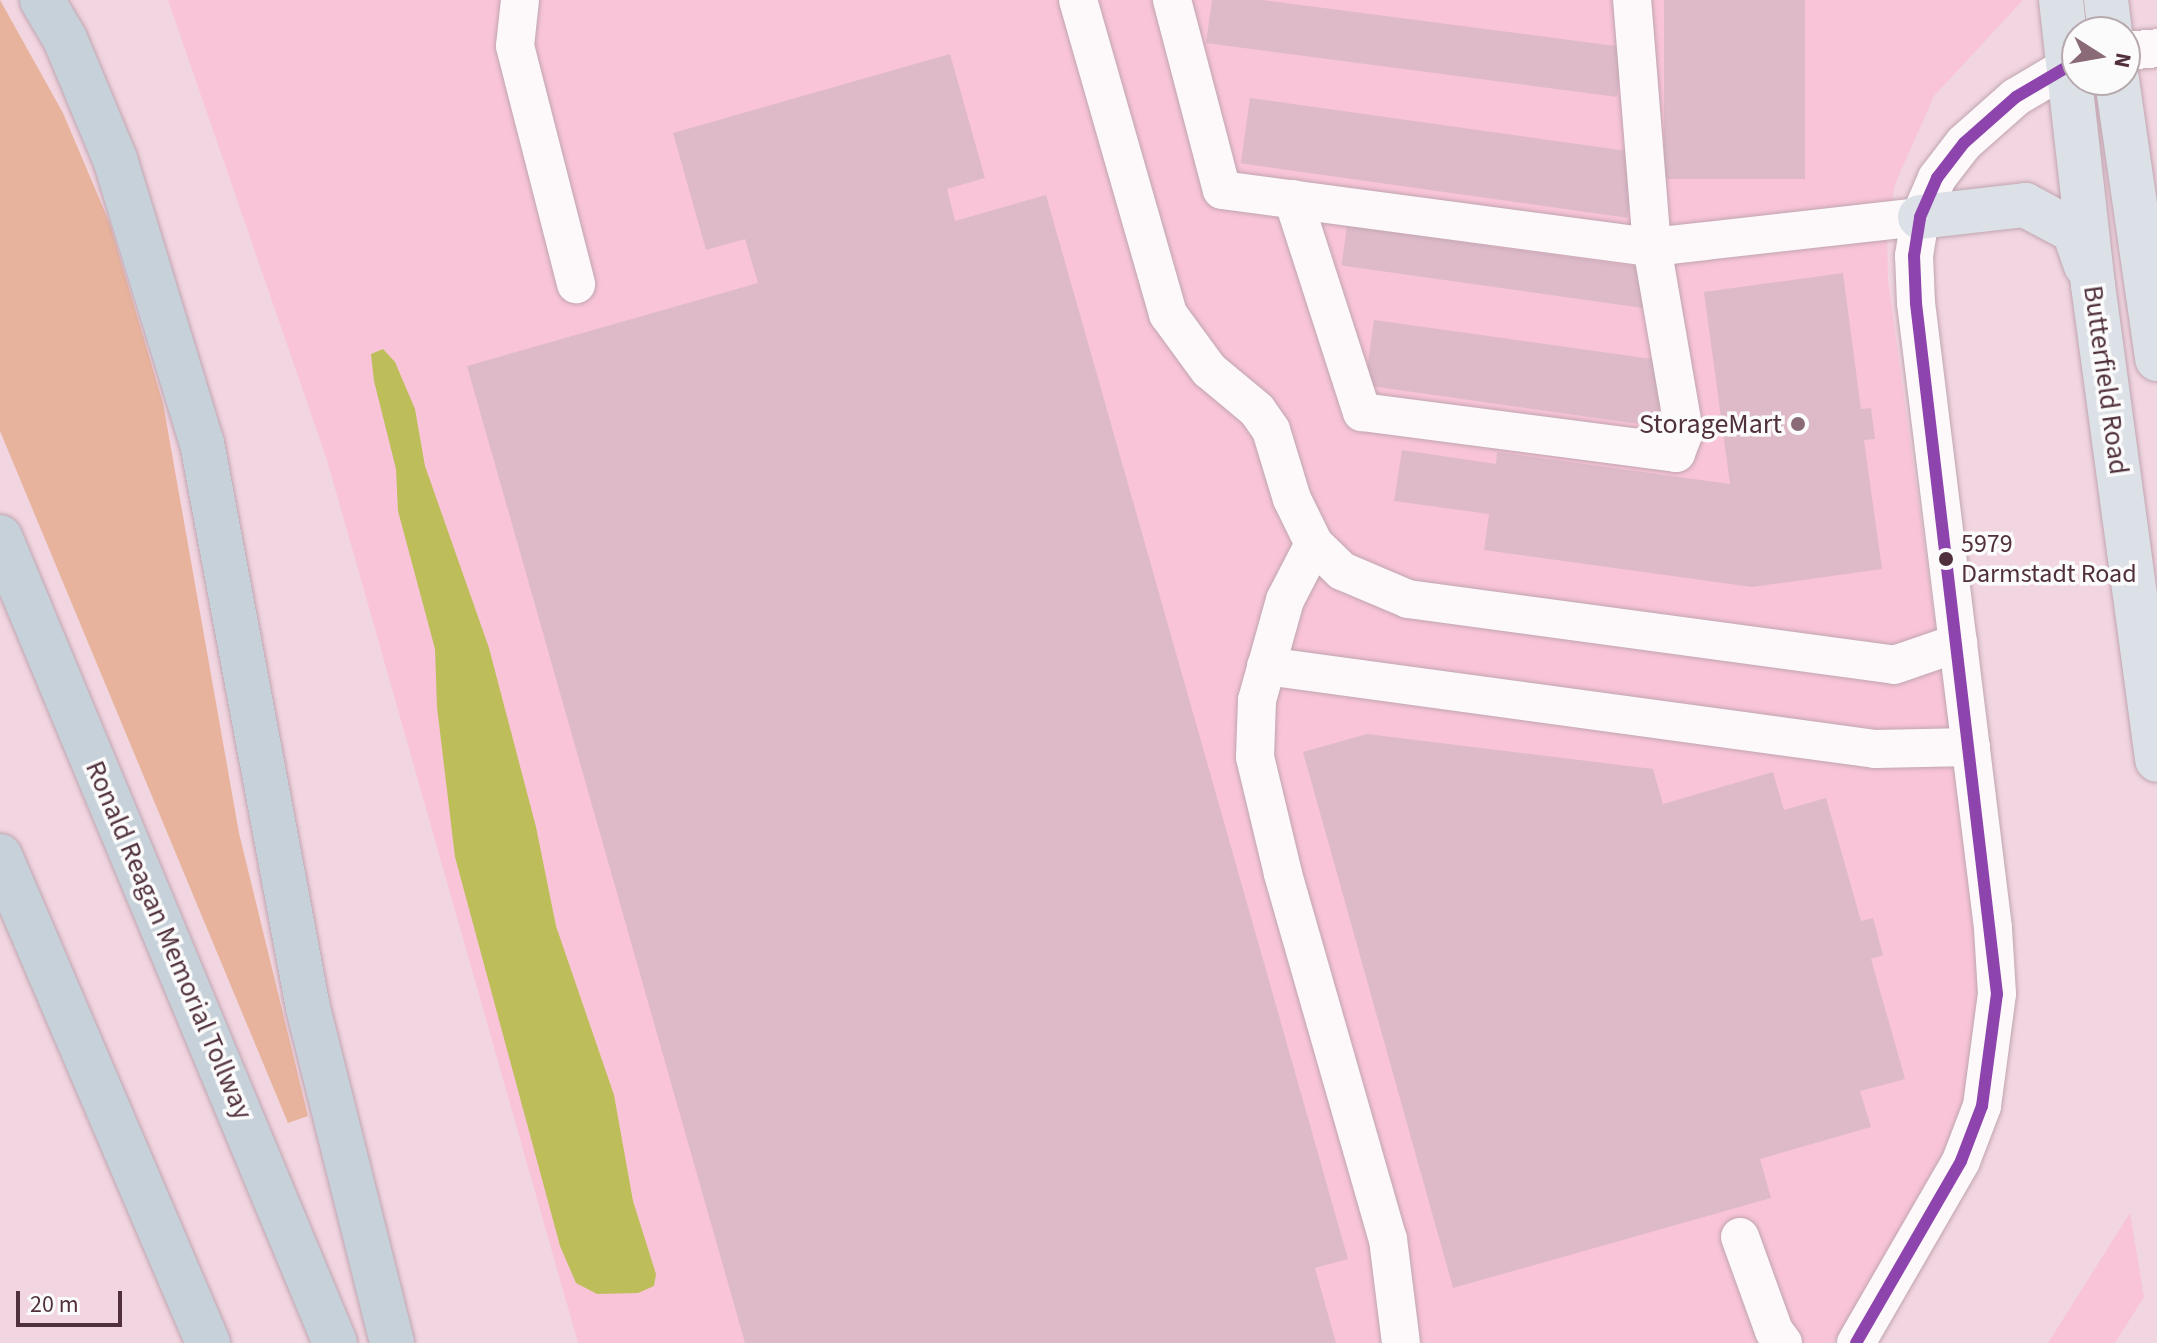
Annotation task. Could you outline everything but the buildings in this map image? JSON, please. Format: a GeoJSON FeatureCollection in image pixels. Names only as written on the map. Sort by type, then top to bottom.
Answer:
{"type":"FeatureCollection","features":[{"type":"Feature","properties":{"kind":"highway"},"geometry":{"type":"LineString","coordinates":[[42,0],[65,39],[115,159],[202,443],[308,1008],[392,1343]]}},
{"type":"Feature","properties":{"kind":"highway","name":"Ronald Reagan Memorial Tollway"},"geometry":{"type":"LineString","coordinates":[[0,537],[335,1343]]}},
{"type":"Feature","properties":{"kind":"highway"},"geometry":{"type":"LineString","coordinates":[[0,856],[208,1343]]}},
{"type":"Feature","properties":{"kind":"highway"},"geometry":{"type":"LineString","coordinates":[[0,894],[53,977]]}},
{"type":"Feature","properties":{"kind":"main road","name":"Butterfield Road"},"geometry":{"type":"LineString","coordinates":[[2076,96],[2093,285],[2157,760]]}},
{"type":"Feature","properties":{"kind":"main road","name":"Butterfield Road"},"geometry":{"type":"LineString","coordinates":[[2119,96],[2157,359]]}},
{"type":"Feature","properties":{"kind":"main road"},"geometry":{"type":"LineString","coordinates":[[1920,217],[2025,205],[2074,231],[2093,285]]}},
{"type":"Feature","properties":{"kind":"street"},"geometry":{"type":"LineString","coordinates":[[520,0],[515,46],[576,284]]}},
{"type":"Feature","properties":{"kind":"street"},"geometry":{"type":"LineString","coordinates":[[1078,0],[1168,314],[1209,370],[1264,420],[1314,544],[1342,571],[1377,590],[1453,606],[1894,665],[1958,643]]}},
{"type":"Feature","properties":{"kind":"street"},"geometry":{"type":"LineString","coordinates":[[1172,0],[1222,190],[1652,247],[1920,217]]}},
{"type":"Feature","properties":{"kind":"street"},"geometry":{"type":"LineString","coordinates":[[1293,199],[1362,412],[1676,453],[1684,432],[1652,247],[1632,0]]}},
{"type":"Feature","properties":{"kind":"street"},"geometry":{"type":"LineString","coordinates":[[1856,1343],[1961,1161],[1982,1106],[1992,1053],[1997,994],[1993,928],[1916,303],[1914,256],[1920,217],[1937,178],[1964,143],[2016,97],[2061,69]]}},
{"type":"Feature","properties":{"kind":"street"},"geometry":{"type":"LineString","coordinates":[[1314,544],[1285,600],[1266,666],[1253,730],[1255,757],[1283,874],[1388,1239],[1401,1343]]}},
{"type":"Feature","properties":{"kind":"street"},"geometry":{"type":"LineString","coordinates":[[1266,666],[1875,749],[1971,747]]}},
{"type":"Feature","properties":{"kind":"street"},"geometry":{"type":"LineString","coordinates":[[1740,1237],[1783,1343]]}},
{"type":"Feature","properties":{"kind":"shaded area"},"geometry":{"type":"Polygon","coordinates":[[[0,0],[63,113],[110,224],[163,403],[239,833],[308,1116],[288,1123],[0,431],[0,0]]]}},
{"type":"Feature","properties":{"kind":"shaded area"},"geometry":{"type":"Polygon","coordinates":[[[168,0],[2023,0],[1934,96],[1895,184],[1887,229],[1888,280],[1970,879],[1980,998],[1963,1107],[1946,1155],[1833,1343],[578,1343],[327,460],[168,0]]]}},
{"type":"Feature","properties":{"kind":"shaded area"},"geometry":{"type":"Polygon","coordinates":[[[383,349],[395,362],[415,409],[425,466],[489,648],[536,827],[556,926],[614,1095],[633,1201],[656,1274],[654,1286],[638,1293],[597,1294],[576,1283],[560,1246],[455,857],[437,707],[435,649],[398,511],[396,469],[374,381],[371,354],[383,349]]]}},
{"type":"Feature","properties":{"kind":"shaded area"},"geometry":{"type":"Polygon","coordinates":[[[2130,1213],[2144,1297],[2115,1343],[2048,1343],[2130,1213]]]}},
{"type":"Feature","properties":{"kind":"transit line"},"geometry":{"type":"LineString","coordinates":[[1856,1343],[1961,1161],[1982,1106],[1997,994],[1916,303],[1914,256],[1920,217],[1937,178],[1964,143],[2016,97],[2061,70]]}},
{"type":"Feature","properties":{"kind":"place","name":"StorageMart"},"geometry":{"type":"Point","coordinates":[1798,424]}},
{"type":"Feature","properties":{"kind":"place","name":"5979 Darmstadt Road"},"geometry":{"type":"Point","coordinates":[1946,559]}}]}
